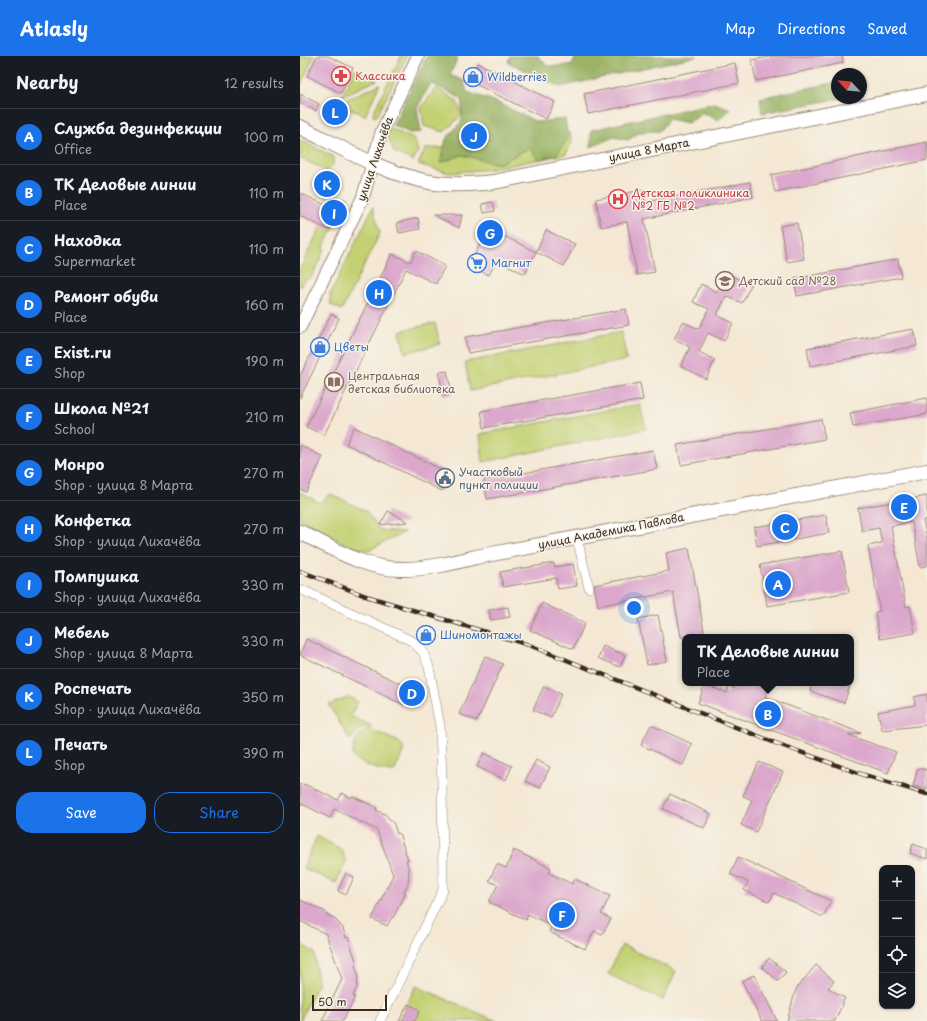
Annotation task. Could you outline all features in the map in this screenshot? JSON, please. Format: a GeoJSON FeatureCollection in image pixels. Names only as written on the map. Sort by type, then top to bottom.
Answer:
{"type":"FeatureCollection","features":[{"type":"Feature","properties":{"kind":"main road","name":"улица Лихачёва"},"geometry":{"type":"LineString","coordinates":[[300,327],[363,197],[385,124],[418,56]]}},
{"type":"Feature","properties":{"kind":"main road","name":"улица 8 Марта"},"geometry":{"type":"LineString","coordinates":[[300,127],[373,163],[409,177],[431,182],[471,184],[494,182],[927,94]]}},
{"type":"Feature","properties":{"kind":"main road","name":"улица Академика Павлова"},"geometry":{"type":"LineString","coordinates":[[300,532],[349,557],[372,565],[402,570],[430,568],[927,471]]}},
{"type":"Feature","properties":{"kind":"street"},"geometry":{"type":"LineString","coordinates":[[578,538],[589,588]]}},
{"type":"Feature","properties":{"kind":"street"},"geometry":{"type":"LineString","coordinates":[[300,589],[412,641],[423,652],[429,667],[440,726],[443,890],[380,1021]]}},
{"type":"Feature","properties":{"kind":"green space"},"geometry":{"type":"Polygon","coordinates":[[[300,56],[314,56],[301,84],[300,84],[300,56]]]}},
{"type":"Feature","properties":{"kind":"green space"},"geometry":{"type":"Polygon","coordinates":[[[401,56],[407,56],[377,116],[374,117],[373,113],[401,56]]]}},
{"type":"Feature","properties":{"kind":"green space"},"geometry":{"type":"Polygon","coordinates":[[[427,56],[458,57],[450,75],[464,81],[467,92],[494,101],[537,122],[565,119],[568,138],[557,154],[539,160],[529,148],[499,164],[462,155],[440,163],[446,139],[462,121],[462,99],[431,83],[417,108],[421,132],[410,133],[393,125],[427,56]]]}},
{"type":"Feature","properties":{"kind":"green space"},"geometry":{"type":"Polygon","coordinates":[[[510,56],[538,56],[547,66],[563,66],[572,64],[577,56],[697,56],[560,87],[508,62],[510,56]]]}},
{"type":"Feature","properties":{"kind":"green space"},"geometry":{"type":"Polygon","coordinates":[[[355,69],[377,80],[342,96],[355,69]]]}},
{"type":"Feature","properties":{"kind":"green space"},"geometry":{"type":"Polygon","coordinates":[[[831,83],[831,100],[762,113],[760,98],[831,83]]]}},
{"type":"Feature","properties":{"kind":"green space"},"geometry":{"type":"Polygon","coordinates":[[[380,84],[365,116],[339,103],[380,84]]]}},
{"type":"Feature","properties":{"kind":"green space"},"geometry":{"type":"Polygon","coordinates":[[[436,88],[457,101],[462,115],[444,132],[424,126],[421,108],[436,88]]]}},
{"type":"Feature","properties":{"kind":"green space"},"geometry":{"type":"Polygon","coordinates":[[[714,103],[731,109],[718,120],[703,113],[688,123],[669,119],[659,131],[640,132],[628,140],[614,137],[591,147],[591,130],[714,103]]]}},
{"type":"Feature","properties":{"kind":"green space"},"geometry":{"type":"Polygon","coordinates":[[[390,128],[415,140],[418,151],[413,161],[394,152],[387,134],[390,128]]]}},
{"type":"Feature","properties":{"kind":"green space"},"geometry":{"type":"Polygon","coordinates":[[[570,132],[572,142],[566,154],[492,169],[449,173],[418,164],[426,148],[486,148],[570,132]]]}},
{"type":"Feature","properties":{"kind":"green space"},"geometry":{"type":"Polygon","coordinates":[[[300,140],[334,157],[333,165],[327,171],[300,158],[300,140]]]}},
{"type":"Feature","properties":{"kind":"green space"},"geometry":{"type":"Polygon","coordinates":[[[348,197],[346,205],[325,244],[324,251],[311,278],[304,280],[300,287],[300,269],[334,199],[348,197]]]}},
{"type":"Feature","properties":{"kind":"green space"},"geometry":{"type":"Polygon","coordinates":[[[373,207],[380,233],[342,310],[331,305],[330,295],[373,207]]]}},
{"type":"Feature","properties":{"kind":"green space"},"geometry":{"type":"Polygon","coordinates":[[[435,323],[440,344],[405,353],[400,331],[435,323]]]}},
{"type":"Feature","properties":{"kind":"green space"},"geometry":{"type":"Polygon","coordinates":[[[621,332],[627,360],[470,391],[465,362],[621,332]]]}},
{"type":"Feature","properties":{"kind":"green space"},"geometry":{"type":"Polygon","coordinates":[[[640,404],[646,429],[483,462],[480,434],[640,404]]]}},
{"type":"Feature","properties":{"kind":"green space"},"geometry":{"type":"Polygon","coordinates":[[[300,492],[320,503],[330,494],[366,511],[380,530],[405,532],[369,550],[352,547],[300,521],[300,492]]]}},
{"type":"Feature","properties":{"kind":"green space"},"geometry":{"type":"Polygon","coordinates":[[[349,697],[358,702],[350,716],[372,726],[360,729],[350,740],[329,705],[349,697]]]}},
{"type":"Feature","properties":{"kind":"green space"},"geometry":{"type":"Polygon","coordinates":[[[370,729],[399,742],[403,746],[403,752],[394,772],[372,768],[353,757],[353,748],[356,739],[362,733],[370,729]]]}},
{"type":"Feature","properties":{"kind":"green space"},"geometry":{"type":"Polygon","coordinates":[[[317,836],[341,849],[346,861],[336,883],[303,868],[317,836]]]}},
{"type":"Feature","properties":{"kind":"green space"},"geometry":{"type":"Polygon","coordinates":[[[300,944],[314,952],[318,984],[300,1021],[300,944]]]}},
{"type":"Feature","properties":{"kind":"green space"},"geometry":{"type":"Polygon","coordinates":[[[622,945],[676,971],[663,1000],[608,974],[622,945]]]}},
{"type":"Feature","properties":{"kind":"green space"},"geometry":{"type":"Polygon","coordinates":[[[416,986],[497,1021],[398,1021],[416,986]]]}},
{"type":"Feature","properties":{"kind":"building"},"geometry":{"type":"Polygon","coordinates":[[[317,56],[328,56],[353,68],[341,93],[307,76],[317,56]]]}},
{"type":"Feature","properties":{"kind":"building"},"geometry":{"type":"Polygon","coordinates":[[[774,56],[842,56],[843,63],[756,81],[752,60],[774,56]]]}},
{"type":"Feature","properties":{"kind":"building"},"geometry":{"type":"Polygon","coordinates":[[[478,63],[555,102],[546,119],[469,81],[478,63]]]}},
{"type":"Feature","properties":{"kind":"building"},"geometry":{"type":"Polygon","coordinates":[[[735,63],[739,83],[588,114],[584,94],[735,63]]]}},
{"type":"Feature","properties":{"kind":"building"},"geometry":{"type":"Polygon","coordinates":[[[300,94],[319,104],[316,111],[300,103],[300,94]]]}},
{"type":"Feature","properties":{"kind":"building"},"geometry":{"type":"Polygon","coordinates":[[[462,130],[486,131],[486,142],[461,142],[462,130]]]}},
{"type":"Feature","properties":{"kind":"building"},"geometry":{"type":"Polygon","coordinates":[[[927,142],[927,160],[775,192],[771,175],[927,142]]]}},
{"type":"Feature","properties":{"kind":"building"},"geometry":{"type":"Polygon","coordinates":[[[750,182],[753,197],[644,219],[655,272],[637,275],[627,222],[601,227],[596,199],[642,190],[645,202],[750,182]]]}},
{"type":"Feature","properties":{"kind":"building"},"geometry":{"type":"Polygon","coordinates":[[[300,193],[338,211],[329,230],[300,216],[300,193]]]}},
{"type":"Feature","properties":{"kind":"building"},"geometry":{"type":"Polygon","coordinates":[[[493,202],[495,211],[484,213],[482,204],[493,202]]]}},
{"type":"Feature","properties":{"kind":"building"},"geometry":{"type":"Polygon","coordinates":[[[433,215],[462,215],[459,228],[433,215]]]}},
{"type":"Feature","properties":{"kind":"building"},"geometry":{"type":"Polygon","coordinates":[[[418,218],[420,229],[399,233],[397,223],[418,218]]]}},
{"type":"Feature","properties":{"kind":"building"},"geometry":{"type":"Polygon","coordinates":[[[797,223],[804,259],[787,262],[780,226],[797,223]]]}},
{"type":"Feature","properties":{"kind":"building"},"geometry":{"type":"Polygon","coordinates":[[[488,228],[536,252],[525,274],[497,260],[489,275],[469,266],[488,228]]]}},
{"type":"Feature","properties":{"kind":"building"},"geometry":{"type":"Polygon","coordinates":[[[546,230],[575,244],[564,266],[536,252],[546,230]]]}},
{"type":"Feature","properties":{"kind":"building"},"geometry":{"type":"Polygon","coordinates":[[[416,251],[445,266],[436,284],[406,269],[324,435],[306,427],[392,254],[410,262],[416,251]]]}},
{"type":"Feature","properties":{"kind":"building"},"geometry":{"type":"Polygon","coordinates":[[[898,259],[901,277],[797,296],[794,279],[898,259]]]}},
{"type":"Feature","properties":{"kind":"building"},"geometry":{"type":"Polygon","coordinates":[[[726,273],[751,285],[742,303],[726,296],[717,315],[733,323],[724,341],[708,333],[699,352],[715,360],[706,379],[681,366],[690,347],[674,339],[683,322],[699,329],[709,309],[693,302],[701,284],[717,292],[726,273]]]}},
{"type":"Feature","properties":{"kind":"building"},"geometry":{"type":"Polygon","coordinates":[[[626,309],[629,325],[468,353],[465,337],[626,309]]]}},
{"type":"Feature","properties":{"kind":"building","name":"Цветы"},"geometry":{"type":"Polygon","coordinates":[[[331,314],[339,318],[300,398],[300,376],[331,314]]]}},
{"type":"Feature","properties":{"kind":"building"},"geometry":{"type":"Polygon","coordinates":[[[914,329],[917,346],[810,366],[807,348],[914,329]]]}},
{"type":"Feature","properties":{"kind":"building"},"geometry":{"type":"Polygon","coordinates":[[[447,371],[452,394],[443,396],[439,372],[447,371]]]}},
{"type":"Feature","properties":{"kind":"building"},"geometry":{"type":"Polygon","coordinates":[[[640,383],[643,400],[484,428],[481,411],[640,383]]]}},
{"type":"Feature","properties":{"kind":"building"},"geometry":{"type":"Polygon","coordinates":[[[927,398],[927,414],[853,427],[850,413],[927,398]]]}},
{"type":"Feature","properties":{"kind":"building"},"geometry":{"type":"Polygon","coordinates":[[[821,419],[825,439],[681,465],[677,445],[821,419]]]}},
{"type":"Feature","properties":{"kind":"building"},"geometry":{"type":"Polygon","coordinates":[[[354,427],[451,474],[442,491],[346,444],[354,427]]]}},
{"type":"Feature","properties":{"kind":"building"},"geometry":{"type":"Polygon","coordinates":[[[300,445],[323,457],[306,492],[300,489],[300,445]]]}},
{"type":"Feature","properties":{"kind":"building"},"geometry":{"type":"Polygon","coordinates":[[[653,450],[657,469],[487,499],[484,480],[653,450]]]}},
{"type":"Feature","properties":{"kind":"building"},"geometry":{"type":"Polygon","coordinates":[[[927,496],[927,520],[923,520],[927,539],[927,566],[920,567],[912,522],[891,526],[906,607],[910,606],[915,633],[880,639],[875,612],[880,611],[868,546],[882,543],[879,528],[862,531],[858,508],[927,496]]]}},
{"type":"Feature","properties":{"kind":"building"},"geometry":{"type":"Polygon","coordinates":[[[388,511],[408,522],[380,525],[388,511]]]}},
{"type":"Feature","properties":{"kind":"building"},"geometry":{"type":"Polygon","coordinates":[[[826,515],[829,533],[757,546],[754,527],[826,515]]]}},
{"type":"Feature","properties":{"kind":"building"},"geometry":{"type":"Polygon","coordinates":[[[689,548],[704,634],[682,634],[681,637],[673,592],[598,606],[594,585],[669,571],[666,553],[689,548]]]}},
{"type":"Feature","properties":{"kind":"building"},"geometry":{"type":"Polygon","coordinates":[[[842,551],[849,592],[767,606],[760,565],[842,551]]]}},
{"type":"Feature","properties":{"kind":"building"},"geometry":{"type":"Polygon","coordinates":[[[554,563],[554,567],[573,564],[577,586],[558,589],[556,578],[503,587],[500,572],[554,563]]]}},
{"type":"Feature","properties":{"kind":"building"},"geometry":{"type":"Polygon","coordinates":[[[542,603],[585,623],[573,649],[530,630],[542,603]]]}},
{"type":"Feature","properties":{"kind":"building"},"geometry":{"type":"Polygon","coordinates":[[[508,607],[510,617],[491,620],[489,610],[508,607]]]}},
{"type":"Feature","properties":{"kind":"building"},"geometry":{"type":"Polygon","coordinates":[[[658,615],[667,661],[647,665],[638,619],[658,615]]]}},
{"type":"Feature","properties":{"kind":"building"},"geometry":{"type":"Polygon","coordinates":[[[306,639],[412,689],[404,705],[300,655],[306,639]]]}},
{"type":"Feature","properties":{"kind":"building"},"geometry":{"type":"Polygon","coordinates":[[[603,646],[625,655],[620,667],[598,658],[603,646]]]}},
{"type":"Feature","properties":{"kind":"building"},"geometry":{"type":"Polygon","coordinates":[[[485,656],[503,664],[477,721],[459,714],[485,656]]]}},
{"type":"Feature","properties":{"kind":"building"},"geometry":{"type":"Polygon","coordinates":[[[544,686],[561,694],[551,718],[533,710],[544,686]]]}},
{"type":"Feature","properties":{"kind":"building"},"geometry":{"type":"Polygon","coordinates":[[[705,686],[727,693],[729,686],[734,688],[734,686],[769,686],[765,697],[861,733],[848,735],[896,752],[888,773],[698,703],[705,686]]]}},
{"type":"Feature","properties":{"kind":"building"},"geometry":{"type":"Polygon","coordinates":[[[811,686],[850,686],[844,703],[810,691],[811,686]]]}},
{"type":"Feature","properties":{"kind":"building"},"geometry":{"type":"Polygon","coordinates":[[[927,694],[927,725],[882,730],[878,712],[915,705],[914,697],[927,694]]]}},
{"type":"Feature","properties":{"kind":"building"},"geometry":{"type":"Polygon","coordinates":[[[651,725],[692,744],[683,765],[641,745],[651,725]]]}},
{"type":"Feature","properties":{"kind":"building"},"geometry":{"type":"Polygon","coordinates":[[[484,753],[512,766],[506,780],[477,767],[484,753]]]}},
{"type":"Feature","properties":{"kind":"building"},"geometry":{"type":"Polygon","coordinates":[[[536,760],[550,767],[540,788],[525,781],[536,760]]]}},
{"type":"Feature","properties":{"kind":"building"},"geometry":{"type":"Polygon","coordinates":[[[759,762],[783,772],[756,832],[741,825],[752,800],[743,796],[759,762]]]}},
{"type":"Feature","properties":{"kind":"building"},"geometry":{"type":"Polygon","coordinates":[[[918,768],[927,770],[927,789],[913,786],[918,768]]]}},
{"type":"Feature","properties":{"kind":"building"},"geometry":{"type":"Polygon","coordinates":[[[300,784],[303,786],[304,784],[338,800],[342,793],[351,798],[352,796],[377,808],[376,810],[385,814],[394,824],[397,834],[399,833],[408,860],[406,860],[409,870],[408,883],[404,892],[406,893],[393,918],[392,917],[387,926],[372,919],[393,875],[377,830],[334,809],[330,818],[300,803],[300,784]]]}},
{"type":"Feature","properties":{"kind":"building"},"geometry":{"type":"Polygon","coordinates":[[[670,794],[711,814],[704,828],[663,809],[670,794]]]}},
{"type":"Feature","properties":{"kind":"building"},"geometry":{"type":"Polygon","coordinates":[[[913,844],[927,849],[927,859],[910,853],[913,844]]]}},
{"type":"Feature","properties":{"kind":"building"},"geometry":{"type":"Polygon","coordinates":[[[514,850],[551,868],[549,873],[572,884],[575,879],[610,896],[601,914],[611,919],[602,935],[594,931],[585,949],[549,932],[552,926],[528,914],[526,920],[489,902],[498,885],[489,881],[497,864],[506,868],[514,850]]]}},
{"type":"Feature","properties":{"kind":"building"},"geometry":{"type":"Polygon","coordinates":[[[738,857],[831,901],[823,917],[774,893],[769,902],[744,890],[748,882],[730,874],[738,857]]]}},
{"type":"Feature","properties":{"kind":"building"},"geometry":{"type":"Polygon","coordinates":[[[346,873],[354,877],[346,895],[338,891],[346,873]]]}},
{"type":"Feature","properties":{"kind":"building"},"geometry":{"type":"Polygon","coordinates":[[[300,900],[326,912],[325,914],[334,918],[343,928],[346,938],[348,937],[357,964],[355,965],[358,974],[357,987],[353,996],[355,997],[343,1021],[322,1021],[342,979],[326,934],[300,921],[300,900]]]}},
{"type":"Feature","properties":{"kind":"building"},"geometry":{"type":"Polygon","coordinates":[[[769,958],[786,972],[778,981],[762,967],[769,958]]]}},
{"type":"Feature","properties":{"kind":"building"},"geometry":{"type":"Polygon","coordinates":[[[816,965],[834,981],[828,988],[845,998],[835,1021],[787,1021],[796,989],[816,965]]]}},
{"type":"Feature","properties":{"kind":"building"},"geometry":{"type":"Polygon","coordinates":[[[754,975],[777,1021],[762,1021],[742,981],[754,975]]]}},
{"type":"Feature","properties":{"kind":"building"},"geometry":{"type":"Polygon","coordinates":[[[408,1004],[420,1010],[415,1021],[399,1021],[408,1004]]]}},
{"type":"Feature","properties":{"kind":"railway"},"geometry":{"type":"LineString","coordinates":[[300,571],[366,596],[529,645],[778,744],[864,775],[927,794]]}},
{"type":"Feature","properties":{"kind":"place","name":"Классика"},"geometry":{"type":"Point","coordinates":[341,76]}},
{"type":"Feature","properties":{"kind":"place","name":"Wildberries"},"geometry":{"type":"Point","coordinates":[473,77]}},
{"type":"Feature","properties":{"kind":"place","name":"Печать"},"geometry":{"type":"Point","coordinates":[335,112]}},
{"type":"Feature","properties":{"kind":"place","name":"Мебель"},"geometry":{"type":"Point","coordinates":[474,136]}},
{"type":"Feature","properties":{"kind":"place","name":"Роспечать"},"geometry":{"type":"Point","coordinates":[327,184]}},
{"type":"Feature","properties":{"kind":"place","name":"Детская поликлиника №2 ГБ №2"},"geometry":{"type":"Point","coordinates":[618,199]}},
{"type":"Feature","properties":{"kind":"place","name":"Помпушка"},"geometry":{"type":"Point","coordinates":[334,213]}},
{"type":"Feature","properties":{"kind":"place","name":"Монро"},"geometry":{"type":"Point","coordinates":[490,233]}},
{"type":"Feature","properties":{"kind":"place","name":"Магнит"},"geometry":{"type":"Point","coordinates":[477,263]}},
{"type":"Feature","properties":{"kind":"place","name":"Детский сад №28"},"geometry":{"type":"Point","coordinates":[725,281]}},
{"type":"Feature","properties":{"kind":"place","name":"Конфетка"},"geometry":{"type":"Point","coordinates":[379,293]}},
{"type":"Feature","properties":{"kind":"place","name":"Цветы"},"geometry":{"type":"Point","coordinates":[320,347]}},
{"type":"Feature","properties":{"kind":"place","name":"Центральная детская библиотека"},"geometry":{"type":"Point","coordinates":[334,382]}},
{"type":"Feature","properties":{"kind":"place","name":"Участковый пункт полиции"},"geometry":{"type":"Point","coordinates":[445,478]}},
{"type":"Feature","properties":{"kind":"place","name":"Exist.ru"},"geometry":{"type":"Point","coordinates":[904,507]}},
{"type":"Feature","properties":{"kind":"place","name":"Находка"},"geometry":{"type":"Point","coordinates":[785,527]}},
{"type":"Feature","properties":{"kind":"place","name":"Служба дезинфекции"},"geometry":{"type":"Point","coordinates":[778,584]}},
{"type":"Feature","properties":{"kind":"place","name":"Шиномонтажы"},"geometry":{"type":"Point","coordinates":[426,635]}},
{"type":"Feature","properties":{"kind":"place","name":"Ремонт обуви"},"geometry":{"type":"Point","coordinates":[412,693]}},
{"type":"Feature","properties":{"kind":"place","name":"ТК Деловые линии"},"geometry":{"type":"Point","coordinates":[768,714]}},
{"type":"Feature","properties":{"kind":"place","name":"Школа №21"},"geometry":{"type":"Point","coordinates":[562,915]}}]}
